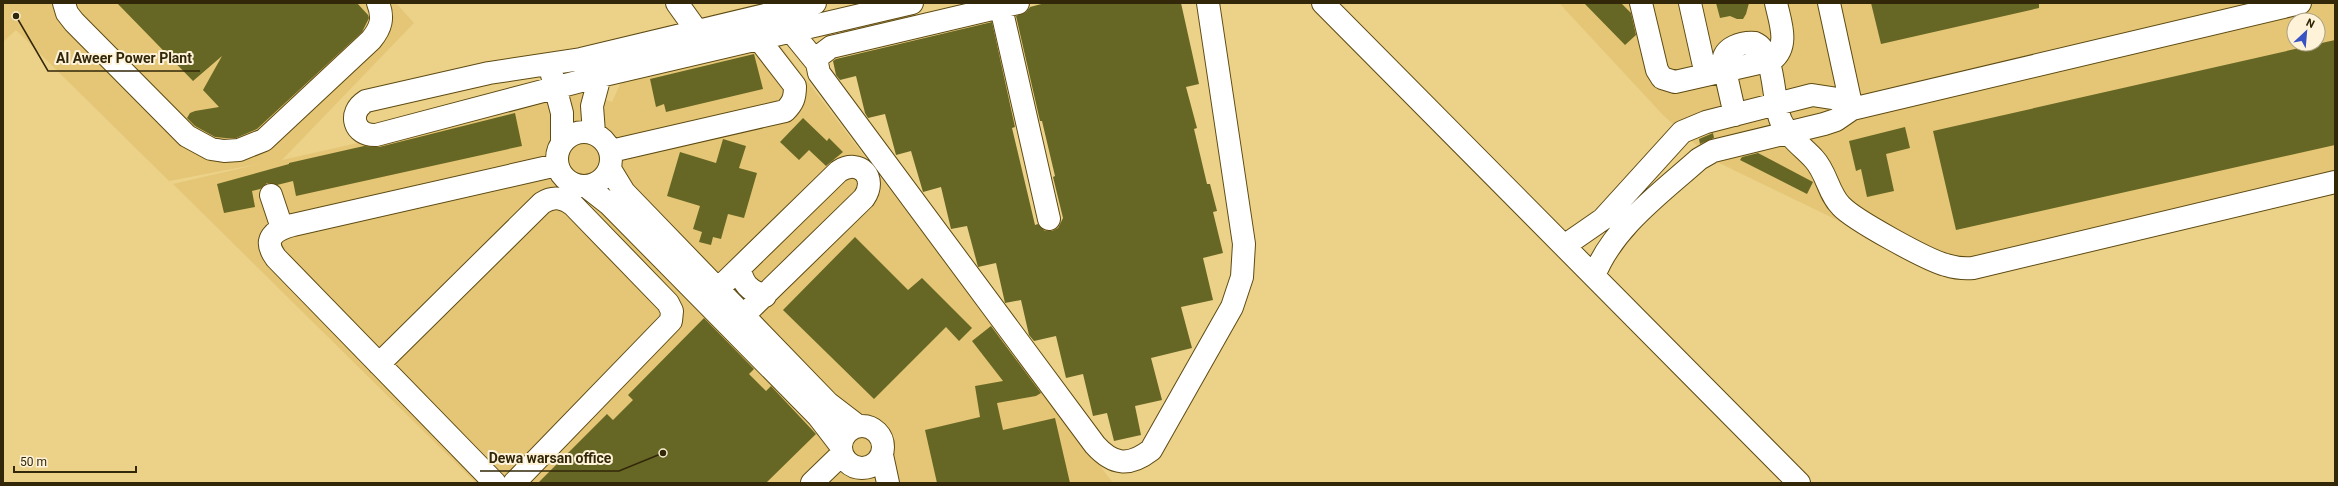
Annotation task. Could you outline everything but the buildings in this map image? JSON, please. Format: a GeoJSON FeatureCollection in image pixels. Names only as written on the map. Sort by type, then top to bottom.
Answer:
{"type":"FeatureCollection","features":[{"type":"Feature","properties":{"kind":"lane"},"geometry":{"type":"LineString","coordinates":[[64,3],[74,22],[186,136],[211,149],[224,151],[238,150],[264,140],[371,40],[378,32],[381,22],[381,11],[378,3]]}},
{"type":"Feature","properties":{"kind":"lane"},"geometry":{"type":"LineString","coordinates":[[677,3],[697,31]]}},
{"type":"Feature","properties":{"kind":"lane"},"geometry":{"type":"LineString","coordinates":[[815,3],[581,59],[488,73],[366,101],[359,105],[355,112],[356,126],[361,132],[368,135],[376,135],[600,76],[760,40],[791,31],[912,3]]}},
{"type":"Feature","properties":{"kind":"lane"},"geometry":{"type":"LineString","coordinates":[[791,31],[817,63],[819,73],[1095,445],[1103,454],[1115,460],[1128,462],[1140,458],[1151,450],[1232,307],[1242,277],[1244,244],[1208,3]]}},
{"type":"Feature","properties":{"kind":"lane"},"geometry":{"type":"LineString","coordinates":[[1323,3],[1799,483]]}},
{"type":"Feature","properties":{"kind":"lane"},"geometry":{"type":"LineString","coordinates":[[1641,3],[1657,70],[1662,78],[1675,82],[1768,61],[1776,56],[1783,40],[1776,3]]}},
{"type":"Feature","properties":{"kind":"lane"},"geometry":{"type":"LineString","coordinates":[[1690,3],[1716,73],[1735,115]]}},
{"type":"Feature","properties":{"kind":"lane"},"geometry":{"type":"LineString","coordinates":[[1829,3],[1852,109]]}},
{"type":"Feature","properties":{"kind":"lane"},"geometry":{"type":"LineString","coordinates":[[1594,276],[1599,264],[1616,238],[1669,186],[1706,154],[1836,120],[1852,109],[2300,3]]}},
{"type":"Feature","properties":{"kind":"lane"},"geometry":{"type":"LineString","coordinates":[[817,63],[824,50],[831,47],[1006,4],[1049,219]]}},
{"type":"Feature","properties":{"kind":"lane"},"geometry":{"type":"LineString","coordinates":[[550,64],[562,113],[562,142],[557,153],[557,165],[568,180],[576,185],[586,186],[600,181],[610,160],[785,111],[792,104],[795,96],[795,86],[744,19]]}},
{"type":"Feature","properties":{"kind":"lane"},"geometry":{"type":"LineString","coordinates":[[1768,61],[1780,119],[1788,133],[1818,164],[1835,199],[1849,213],[1937,262],[1964,269],[2335,182]]}},
{"type":"Feature","properties":{"kind":"lane"},"geometry":{"type":"LineString","coordinates":[[594,133],[592,102],[600,76]]}},
{"type":"Feature","properties":{"kind":"lane"},"geometry":{"type":"LineString","coordinates":[[1564,246],[1603,219],[1648,167],[1682,132],[1706,122],[1821,95],[1838,99],[1852,109]]}},
{"type":"Feature","properties":{"kind":"lane"},"geometry":{"type":"LineString","coordinates":[[562,142],[576,132],[594,133],[601,137],[624,192],[719,288],[828,403],[858,426]]}},
{"type":"Feature","properties":{"kind":"lane"},"geometry":{"type":"LineString","coordinates":[[495,483],[270,251],[269,241],[274,233],[282,228],[557,165]]}},
{"type":"Feature","properties":{"kind":"lane"},"geometry":{"type":"LineString","coordinates":[[719,288],[839,171],[846,167],[854,166],[862,169],[868,176],[870,184],[868,192],[864,198],[744,315]]}},
{"type":"Feature","properties":{"kind":"lane"},"geometry":{"type":"LineString","coordinates":[[1648,167],[1669,186]]}},
{"type":"Feature","properties":{"kind":"lane"},"geometry":{"type":"LineString","coordinates":[[586,186],[602,197],[818,416],[850,466],[864,469],[876,468]]}},
{"type":"Feature","properties":{"kind":"lane"},"geometry":{"type":"LineString","coordinates":[[271,195],[282,228]]}},
{"type":"Feature","properties":{"kind":"lane"},"geometry":{"type":"LineString","coordinates":[[379,364],[542,203],[557,197],[573,205],[668,303],[672,311],[671,321],[514,483]]}},
{"type":"Feature","properties":{"kind":"lane"},"geometry":{"type":"LineString","coordinates":[[618,252],[637,233]]}},
{"type":"Feature","properties":{"kind":"lane"},"geometry":{"type":"LineString","coordinates":[[740,268],[741,276],[747,286],[757,293],[765,296]]}},
{"type":"Feature","properties":{"kind":"lane"},"geometry":{"type":"LineString","coordinates":[[812,483],[841,450],[846,433],[858,426],[864,426],[876,431],[883,442],[876,468]]}},
{"type":"Feature","properties":{"kind":"lane"},"geometry":{"type":"LineString","coordinates":[[876,468],[888,483]]}},
{"type":"Feature","properties":{"kind":"shaded area"},"geometry":{"type":"Polygon","coordinates":[[[3,3],[396,3],[414,23],[282,160],[584,92],[612,102],[622,80],[779,44],[1113,483],[476,483],[173,184],[264,163],[169,181],[16,30],[3,42],[3,3]]]}},
{"type":"Feature","properties":{"kind":"shaded area"},"geometry":{"type":"Polygon","coordinates":[[[1559,3],[2335,3],[2335,190],[1957,278],[1713,160],[1663,115],[1559,3]]]}},
{"type":"Feature","properties":{"kind":"place","name":"Al Aweer Power Plant"},"geometry":{"type":"Point","coordinates":[16,16]}},
{"type":"Feature","properties":{"kind":"place","name":"Dewa warsan office"},"geometry":{"type":"Point","coordinates":[663,453]}}]}
